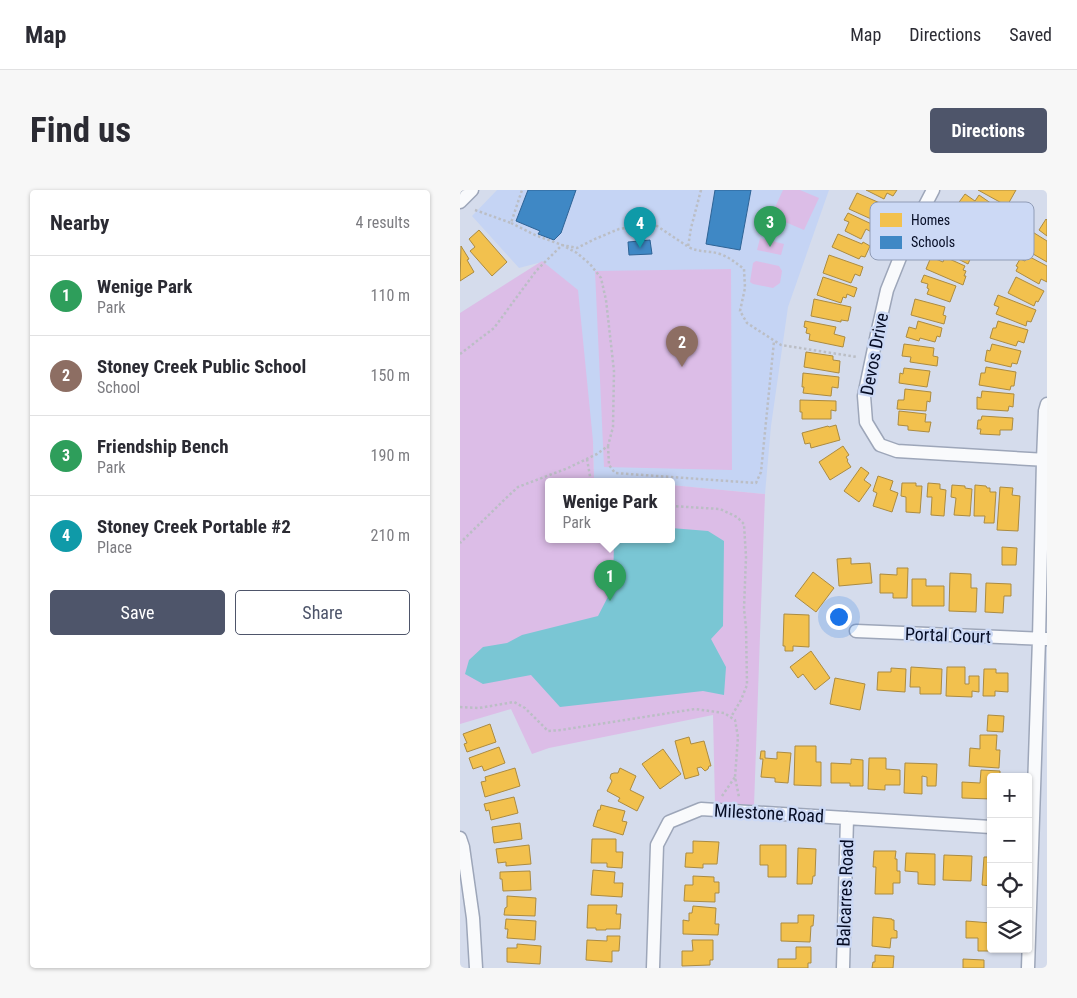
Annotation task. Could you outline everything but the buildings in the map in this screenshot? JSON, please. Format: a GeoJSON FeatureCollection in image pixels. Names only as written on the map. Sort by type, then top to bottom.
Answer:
{"type":"FeatureCollection","features":[{"type":"Feature","properties":{"kind":"street"},"geometry":{"type":"LineString","coordinates":[[460,202],[472,190]]}},
{"type":"Feature","properties":{"kind":"street","name":"Devos Drive"},"geometry":{"type":"LineString","coordinates":[[927,202],[933,190]]}},
{"type":"Feature","properties":{"kind":"street","name":"Devos Drive"},"geometry":{"type":"LineString","coordinates":[[899,260],[887,290],[864,396],[866,422],[880,445],[897,451],[1045,460]]}},
{"type":"Feature","properties":{"kind":"street"},"geometry":{"type":"LineString","coordinates":[[1032,818],[1043,639],[1047,404]]}},
{"type":"Feature","properties":{"kind":"street","name":"Portal Court"},"geometry":{"type":"LineString","coordinates":[[856,631],[1043,639]]}},
{"type":"Feature","properties":{"kind":"street","name":"Milestone Road"},"geometry":{"type":"LineString","coordinates":[[652,968],[657,845],[669,822],[702,809],[987,826]]}},
{"type":"Feature","properties":{"kind":"street","name":"Balcarres Road"},"geometry":{"type":"LineString","coordinates":[[842,968],[847,818]]}},
{"type":"Feature","properties":{"kind":"street"},"geometry":{"type":"LineString","coordinates":[[460,838],[463,847],[473,918],[476,968]]}},
{"type":"Feature","properties":{"kind":"street"},"geometry":{"type":"LineString","coordinates":[[1028,968],[1030,863]]}},
{"type":"Feature","properties":{"kind":"path"},"geometry":{"type":"LineString","coordinates":[[511,223],[522,190]]}},
{"type":"Feature","properties":{"kind":"path"},"geometry":{"type":"LineString","coordinates":[[688,246],[701,190]]}},
{"type":"Feature","properties":{"kind":"path"},"geometry":{"type":"LineString","coordinates":[[475,210],[511,223],[535,236],[577,248],[618,229],[654,224],[695,250],[719,254],[732,260],[744,269],[745,288],[740,311],[746,323],[781,345],[857,357]]}},
{"type":"Feature","properties":{"kind":"path"},"geometry":{"type":"LineString","coordinates":[[460,354],[494,328],[536,271],[562,245]]}},
{"type":"Feature","properties":{"kind":"path"},"geometry":{"type":"LineString","coordinates":[[562,245],[577,253],[590,264],[601,278],[606,300],[614,371],[612,427],[608,446],[609,465],[615,473],[756,483],[761,472],[774,341]]}},
{"type":"Feature","properties":{"kind":"path"},"geometry":{"type":"LineString","coordinates":[[460,543],[518,487],[568,468],[608,446]]}},
{"type":"Feature","properties":{"kind":"path"},"geometry":{"type":"LineString","coordinates":[[587,459],[590,478]]}},
{"type":"Feature","properties":{"kind":"path"},"geometry":{"type":"LineString","coordinates":[[675,506],[720,509],[737,517],[744,524],[746,557],[744,609],[747,685],[731,717]]}},
{"type":"Feature","properties":{"kind":"path"},"geometry":{"type":"LineString","coordinates":[[460,706],[479,708],[514,702],[525,708],[548,731],[695,709],[724,713],[735,720],[738,737],[735,777],[739,797]]}},
{"type":"Feature","properties":{"kind":"path"},"geometry":{"type":"LineString","coordinates":[[722,796],[735,777]]}},
{"type":"Feature","properties":{"kind":"shaded area"},"geometry":{"type":"Polygon","coordinates":[[[497,190],[829,190],[788,307],[771,426],[765,494],[675,485],[675,478],[594,478],[593,441],[542,262],[519,268],[472,216],[497,190]]]}},
{"type":"Feature","properties":{"kind":"shaded area"},"geometry":{"type":"Polygon","coordinates":[[[783,190],[800,190],[819,198],[804,230],[771,216],[783,190]]]}},
{"type":"Feature","properties":{"kind":"shaded area"},"geometry":{"type":"Polygon","coordinates":[[[760,238],[784,244],[781,255],[757,250],[760,238]]]}},
{"type":"Feature","properties":{"kind":"shaded area"},"geometry":{"type":"Polygon","coordinates":[[[542,261],[578,290],[593,441],[594,478],[545,478],[545,543],[675,543],[675,485],[765,494],[754,806],[715,803],[713,715],[549,748],[532,754],[511,709],[460,724],[460,313],[542,261]]]}},
{"type":"Feature","properties":{"kind":"shaded area"},"geometry":{"type":"Polygon","coordinates":[[[756,261],[779,266],[782,271],[780,283],[773,288],[750,282],[753,263],[756,261]]]}},
{"type":"Feature","properties":{"kind":"shaded area"},"geometry":{"type":"Polygon","coordinates":[[[731,269],[732,470],[604,467],[595,271],[731,269]]]}},
{"type":"Feature","properties":{"kind":"shaded area"},"geometry":{"type":"Polygon","coordinates":[[[675,528],[708,531],[724,541],[723,626],[711,639],[726,667],[724,695],[703,691],[560,707],[531,675],[483,684],[465,674],[469,660],[483,647],[507,643],[522,635],[598,616],[613,587],[614,543],[675,543],[675,528]]]}},
{"type":"Feature","properties":{"kind":"place","name":"Friendship Bench"},"geometry":{"type":"Point","coordinates":[770,247]}},
{"type":"Feature","properties":{"kind":"place","name":"Stoney Creek Portable #2"},"geometry":{"type":"Point","coordinates":[640,248]}},
{"type":"Feature","properties":{"kind":"place","name":"Stoney Creek Public School"},"geometry":{"type":"Point","coordinates":[682,367]}},
{"type":"Feature","properties":{"kind":"place","name":"Wenige Park"},"geometry":{"type":"Point","coordinates":[610,601]}}]}
